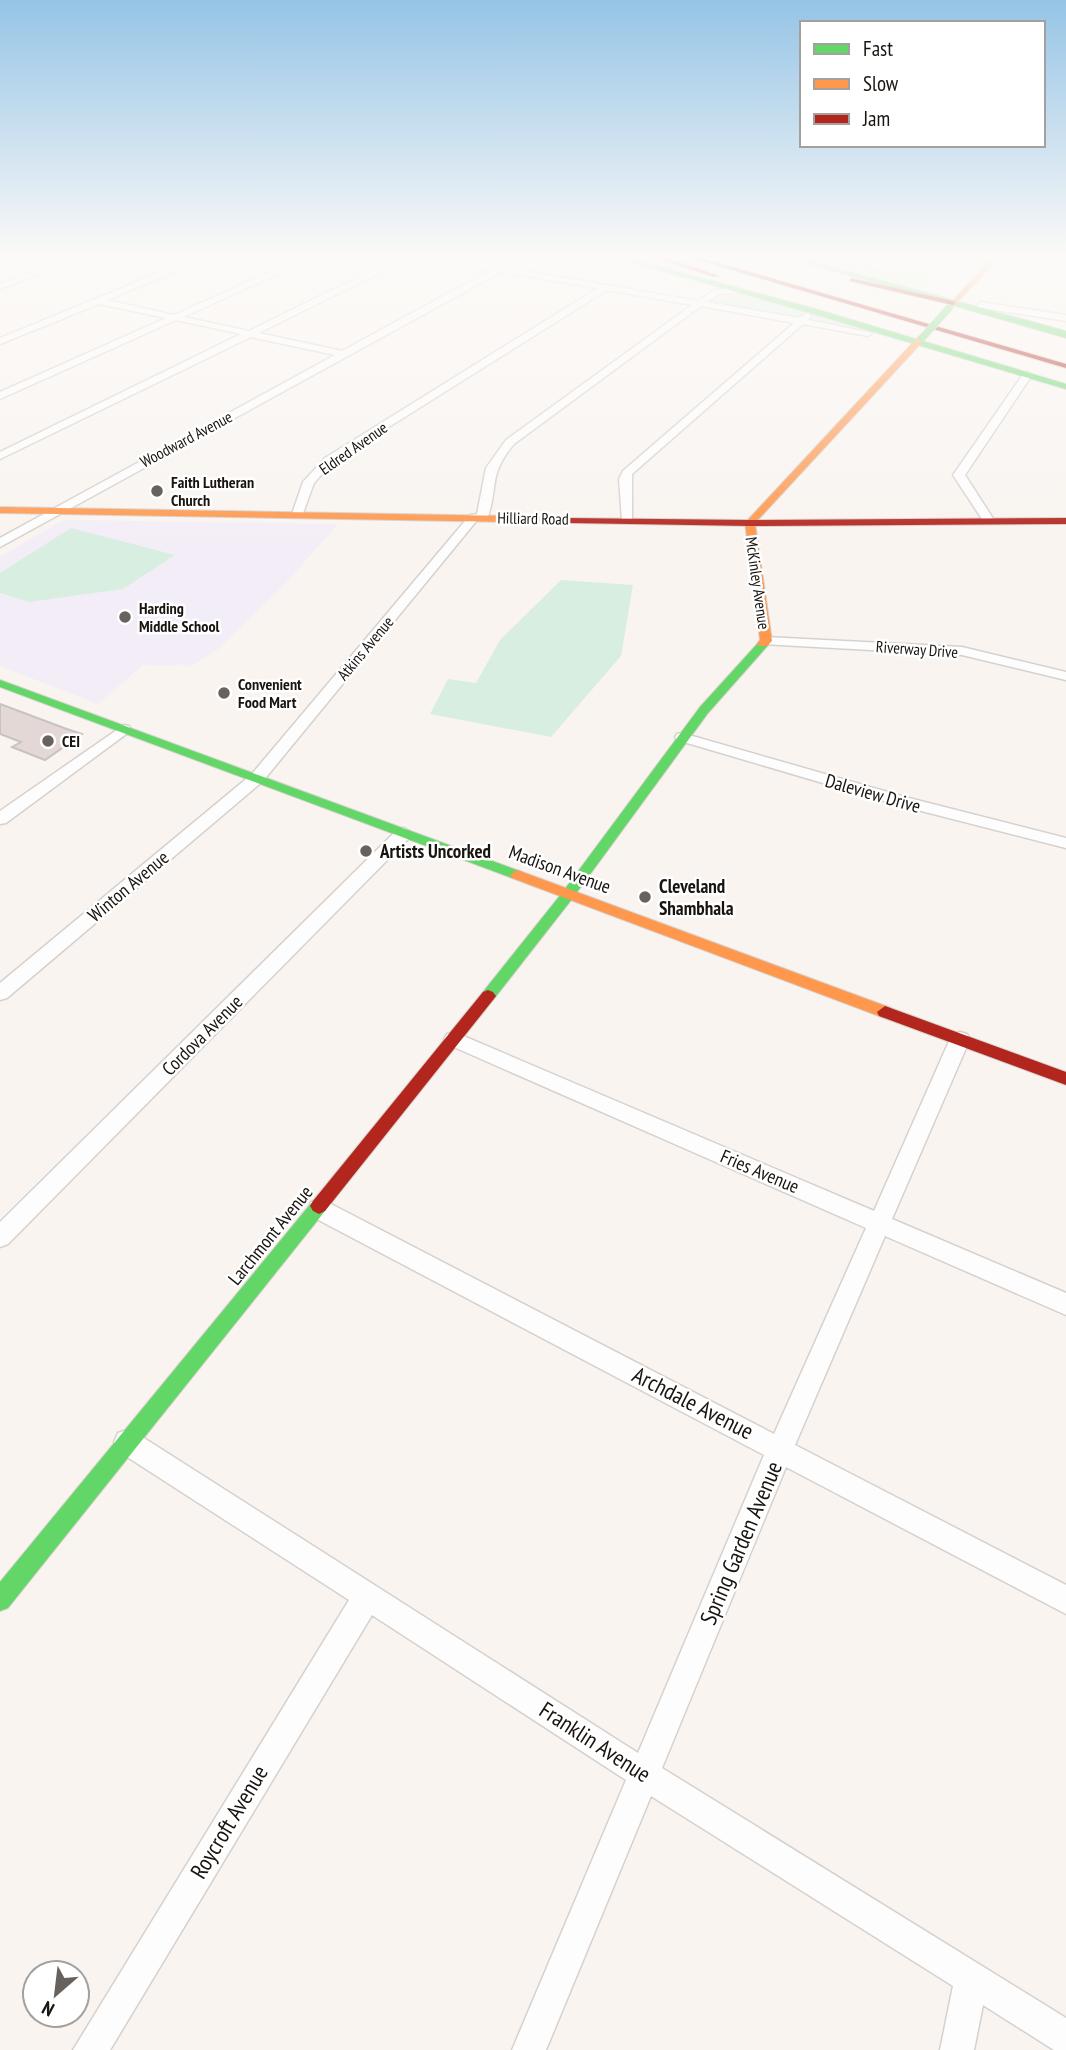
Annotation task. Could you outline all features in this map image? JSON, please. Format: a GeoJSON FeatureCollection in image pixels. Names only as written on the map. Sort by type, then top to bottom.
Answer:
{"type":"FeatureCollection","features":[{"type":"Feature","properties":{"kind":"main road","name":"McKinley Avenue"},"geometry":{"type":"LineString","coordinates":[[570,895],[682,737],[743,663],[766,641],[750,523],[908,354]]}},
{"type":"Feature","properties":{"kind":"main road"},"geometry":{"type":"LineString","coordinates":[[960,354],[1066,387]]}},
{"type":"Feature","properties":{"kind":"main road"},"geometry":{"type":"LineString","coordinates":[[969,354],[1066,379]]}},
{"type":"Feature","properties":{"kind":"main road"},"geometry":{"type":"LineString","coordinates":[[1024,354],[1066,366]]}},
{"type":"Feature","properties":{"kind":"main road","name":"Hilliard Road"},"geometry":{"type":"LineString","coordinates":[[0,510],[750,523],[1066,521]]}},
{"type":"Feature","properties":{"kind":"main road","name":"Madison Avenue"},"geometry":{"type":"LineString","coordinates":[[0,683],[1066,1079]]}},
{"type":"Feature","properties":{"kind":"main road","name":"Larchmont Avenue"},"geometry":{"type":"LineString","coordinates":[[0,1600],[319,1209],[570,895]]}},
{"type":"Feature","properties":{"kind":"street"},"geometry":{"type":"LineString","coordinates":[[0,396],[94,354]]}},
{"type":"Feature","properties":{"kind":"street"},"geometry":{"type":"LineString","coordinates":[[0,456],[209,354]]}},
{"type":"Feature","properties":{"kind":"street","name":"Woodward Avenue"},"geometry":{"type":"LineString","coordinates":[[0,543],[54,511],[345,354]]}},
{"type":"Feature","properties":{"kind":"street","name":"Eldred Avenue"},"geometry":{"type":"LineString","coordinates":[[298,514],[309,482],[329,460],[499,354]]}},
{"type":"Feature","properties":{"kind":"street"},"geometry":{"type":"LineString","coordinates":[[479,517],[487,474],[496,457],[510,442],[631,354]]}},
{"type":"Feature","properties":{"kind":"street"},"geometry":{"type":"LineString","coordinates":[[628,520],[625,480],[627,473],[764,354]]}},
{"type":"Feature","properties":{"kind":"street"},"geometry":{"type":"LineString","coordinates":[[988,520],[959,475],[1027,375]]}},
{"type":"Feature","properties":{"kind":"street","name":"Atkins Avenue"},"geometry":{"type":"LineString","coordinates":[[257,778],[479,517]]}},
{"type":"Feature","properties":{"kind":"street","name":"Riverway Drive"},"geometry":{"type":"LineString","coordinates":[[766,641],[962,651],[1066,676]]}},
{"type":"Feature","properties":{"kind":"street"},"geometry":{"type":"LineString","coordinates":[[0,819],[124,729]]}},
{"type":"Feature","properties":{"kind":"street","name":"Daleview Drive"},"geometry":{"type":"LineString","coordinates":[[682,737],[900,801],[1066,844]]}},
{"type":"Feature","properties":{"kind":"street","name":"Winton Avenue"},"geometry":{"type":"LineString","coordinates":[[0,993],[257,778]]}},
{"type":"Feature","properties":{"kind":"street","name":"Cordova Avenue"},"geometry":{"type":"LineString","coordinates":[[0,1237],[404,833]]}},
{"type":"Feature","properties":{"kind":"street","name":"Fries Avenue"},"geometry":{"type":"LineString","coordinates":[[454,1039],[1066,1304]]}},
{"type":"Feature","properties":{"kind":"street","name":"Spring Garden Avenue"},"geometry":{"type":"LineString","coordinates":[[529,2050],[780,1449],[960,1040]]}},
{"type":"Feature","properties":{"kind":"street","name":"Archdale Avenue"},"geometry":{"type":"LineString","coordinates":[[319,1209],[1066,1600]]}},
{"type":"Feature","properties":{"kind":"street","name":"Franklin Avenue"},"geometry":{"type":"LineString","coordinates":[[127,1442],[644,1774],[1066,2038]]}},
{"type":"Feature","properties":{"kind":"street","name":"Roycroft Avenue"},"geometry":{"type":"LineString","coordinates":[[90,2050],[368,1595]]}},
{"type":"Feature","properties":{"kind":"street"},"geometry":{"type":"LineString","coordinates":[[957,2050],[971,1980]]}},
{"type":"Feature","properties":{"kind":"shaded area","name":"Harding Middle School"},"geometry":{"type":"Polygon","coordinates":[[[63,520],[338,524],[284,585],[217,650],[190,667],[179,664],[143,665],[98,704],[0,666],[0,557],[63,520]]]}},
{"type":"Feature","properties":{"kind":"green space"},"geometry":{"type":"Polygon","coordinates":[[[71,528],[175,555],[123,589],[29,602],[0,593],[0,573],[71,528]]]}},
{"type":"Feature","properties":{"kind":"green space"},"geometry":{"type":"Polygon","coordinates":[[[561,580],[633,585],[621,656],[551,737],[430,714],[448,679],[476,683],[500,640],[561,580]]]}},
{"type":"Feature","properties":{"kind":"building"},"geometry":{"type":"Polygon","coordinates":[[[0,704],[82,734],[45,760],[12,747],[21,742],[0,734],[0,704]]]}},
{"type":"Feature","properties":{"kind":"traffic: fast"},"geometry":{"type":"LineString","coordinates":[[955,354],[1066,387]]}},
{"type":"Feature","properties":{"kind":"traffic: fast"},"geometry":{"type":"LineString","coordinates":[[488,996],[567,896],[704,710],[763,644]]}},
{"type":"Feature","properties":{"kind":"traffic: fast"},"geometry":{"type":"LineString","coordinates":[[0,683],[517,875]]}},
{"type":"Feature","properties":{"kind":"traffic: fast"},"geometry":{"type":"LineString","coordinates":[[0,1600],[319,1206]]}},
{"type":"Feature","properties":{"kind":"traffic: slow"},"geometry":{"type":"LineString","coordinates":[[750,523],[907,354]]}},
{"type":"Feature","properties":{"kind":"traffic: slow"},"geometry":{"type":"LineString","coordinates":[[0,510],[569,520]]}},
{"type":"Feature","properties":{"kind":"traffic: slow"},"geometry":{"type":"LineString","coordinates":[[750,523],[766,641],[763,644]]}},
{"type":"Feature","properties":{"kind":"traffic: slow"},"geometry":{"type":"LineString","coordinates":[[517,875],[885,1012]]}},
{"type":"Feature","properties":{"kind":"traffic: jam"},"geometry":{"type":"LineString","coordinates":[[1024,354],[1066,366]]}},
{"type":"Feature","properties":{"kind":"traffic: jam"},"geometry":{"type":"LineString","coordinates":[[569,520],[750,523],[1066,521]]}},
{"type":"Feature","properties":{"kind":"traffic: jam"},"geometry":{"type":"LineString","coordinates":[[319,1206],[488,996]]}},
{"type":"Feature","properties":{"kind":"traffic: jam"},"geometry":{"type":"LineString","coordinates":[[885,1012],[1066,1079]]}},
{"type":"Feature","properties":{"kind":"place","name":"Faith Lutheran Church"},"geometry":{"type":"Point","coordinates":[157,491]}},
{"type":"Feature","properties":{"kind":"place","name":"Harding Middle School"},"geometry":{"type":"Point","coordinates":[125,617]}},
{"type":"Feature","properties":{"kind":"place","name":"Convenient Food Mart"},"geometry":{"type":"Point","coordinates":[224,693]}},
{"type":"Feature","properties":{"kind":"place","name":"CEI"},"geometry":{"type":"Point","coordinates":[48,741]}},
{"type":"Feature","properties":{"kind":"place","name":"Artists Uncorked"},"geometry":{"type":"Point","coordinates":[366,851]}},
{"type":"Feature","properties":{"kind":"place","name":"Cleveland Shambhala"},"geometry":{"type":"Point","coordinates":[645,897]}}]}
